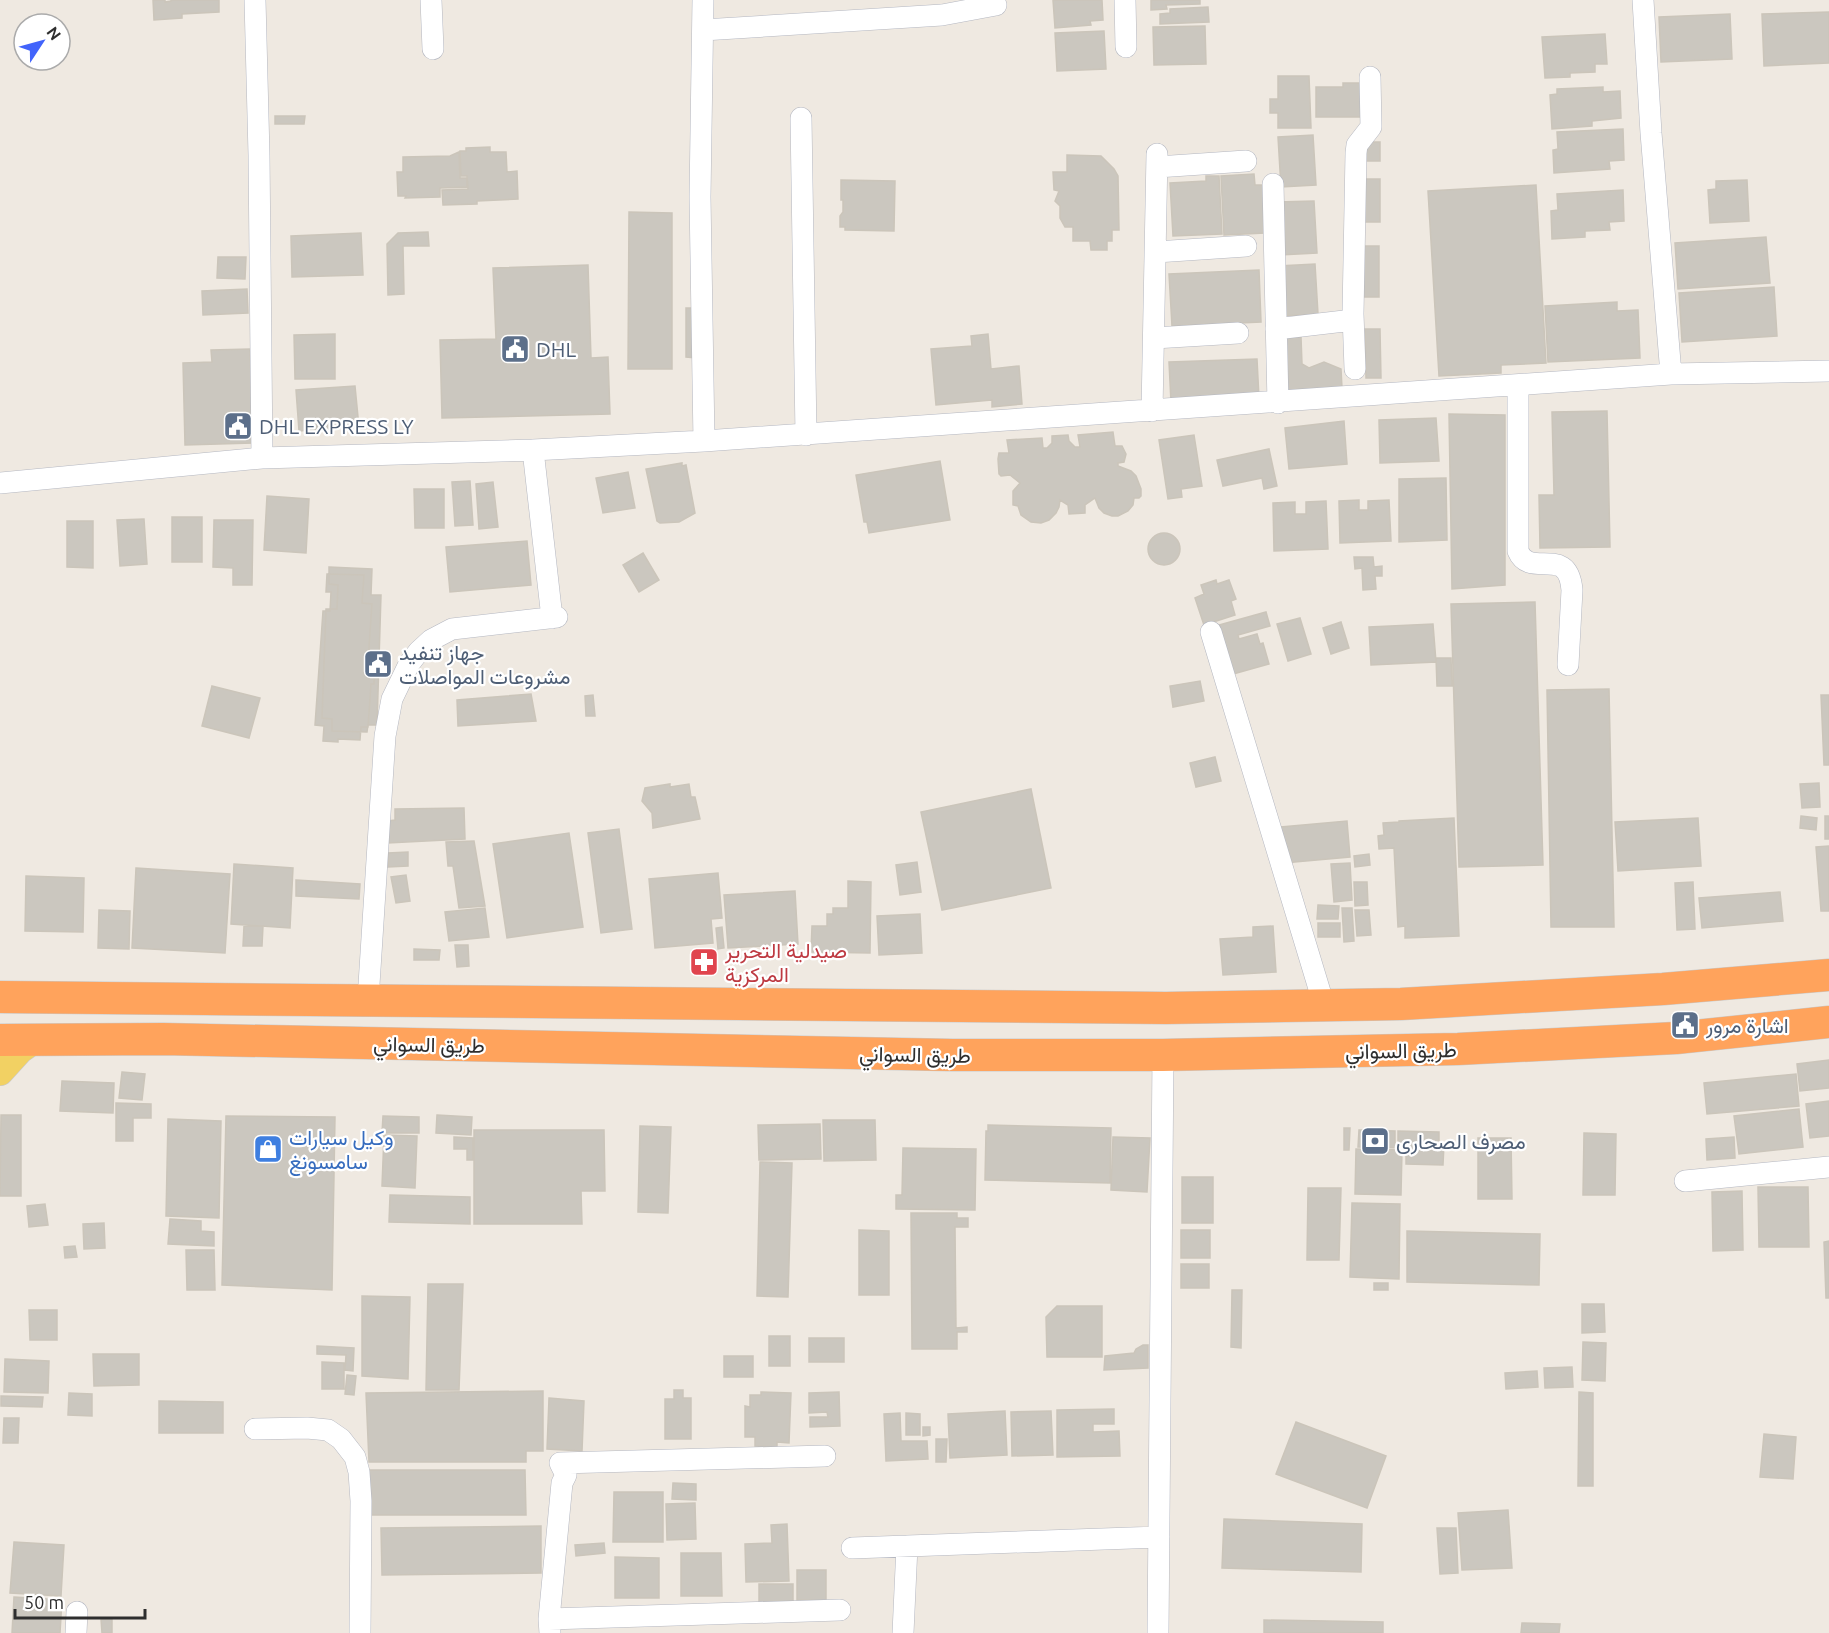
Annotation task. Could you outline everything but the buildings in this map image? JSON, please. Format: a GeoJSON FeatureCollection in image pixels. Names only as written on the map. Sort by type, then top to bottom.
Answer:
{"type":"FeatureCollection","features":[{"type":"Feature","properties":{"kind":"highway","name":"طريق السواني"},"geometry":{"type":"LineString","coordinates":[[0,997],[1166,1008],[1401,1005],[1663,989],[1829,975]]}},
{"type":"Feature","properties":{"kind":"highway"},"geometry":{"type":"LineString","coordinates":[[1730,983],[1718,998],[1717,1008],[1723,1027],[1731,1034]]}},
{"type":"Feature","properties":{"kind":"highway"},"geometry":{"type":"LineString","coordinates":[[1663,989],[1670,995],[1678,1011],[1680,1020],[1676,1038]]}},
{"type":"Feature","properties":{"kind":"highway","name":"طريق السواني"},"geometry":{"type":"LineString","coordinates":[[0,1040],[164,1039],[952,1055],[1163,1055],[1458,1049],[1731,1034],[1829,1022]]}},
{"type":"Feature","properties":{"kind":"main road"},"geometry":{"type":"LineString","coordinates":[[0,1072],[20,1050],[34,1040]]}},
{"type":"Feature","properties":{"kind":"street"},"geometry":{"type":"LineString","coordinates":[[255,0],[262,458]]}},
{"type":"Feature","properties":{"kind":"street"},"geometry":{"type":"LineString","coordinates":[[431,0],[433,49]]}},
{"type":"Feature","properties":{"kind":"street"},"geometry":{"type":"LineString","coordinates":[[703,0],[700,196],[704,441]]}},
{"type":"Feature","properties":{"kind":"street"},"geometry":{"type":"LineString","coordinates":[[1125,0],[1126,47]]}},
{"type":"Feature","properties":{"kind":"street"},"geometry":{"type":"LineString","coordinates":[[1643,0],[1671,374]]}},
{"type":"Feature","properties":{"kind":"street"},"geometry":{"type":"LineString","coordinates":[[703,30],[942,15],[996,5]]}},
{"type":"Feature","properties":{"kind":"street"},"geometry":{"type":"LineString","coordinates":[[1355,369],[1353,320],[1356,153],[1357,145],[1371,127],[1370,77]]}},
{"type":"Feature","properties":{"kind":"street"},"geometry":{"type":"LineString","coordinates":[[801,118],[806,435]]}},
{"type":"Feature","properties":{"kind":"street"},"geometry":{"type":"LineString","coordinates":[[1152,411],[1157,160],[1246,161]]}},
{"type":"Feature","properties":{"kind":"street"},"geometry":{"type":"LineString","coordinates":[[1273,184],[1278,403]]}},
{"type":"Feature","properties":{"kind":"street"},"geometry":{"type":"LineString","coordinates":[[1156,252],[1246,246]]}},
{"type":"Feature","properties":{"kind":"street"},"geometry":{"type":"LineString","coordinates":[[1276,330],[1353,320]]}},
{"type":"Feature","properties":{"kind":"street"},"geometry":{"type":"LineString","coordinates":[[1154,338],[1238,333]]}},
{"type":"Feature","properties":{"kind":"street"},"geometry":{"type":"LineString","coordinates":[[0,483],[262,458],[533,450],[704,441],[1671,374],[1829,371]]}},
{"type":"Feature","properties":{"kind":"street"},"geometry":{"type":"LineString","coordinates":[[1518,386],[1518,551],[1521,558],[1527,562],[1560,565],[1571,578],[1568,665]]}},
{"type":"Feature","properties":{"kind":"street"},"geometry":{"type":"LineString","coordinates":[[368,1000],[385,736],[392,699],[409,664],[431,640],[452,629],[555,617],[533,450]]}},
{"type":"Feature","properties":{"kind":"street"},"geometry":{"type":"LineString","coordinates":[[1211,632],[1324,1005]]}},
{"type":"Feature","properties":{"kind":"street"},"geometry":{"type":"LineString","coordinates":[[1158,1633],[1163,1055]]}},
{"type":"Feature","properties":{"kind":"street"},"geometry":{"type":"LineString","coordinates":[[1685,1181],[1829,1167]]}},
{"type":"Feature","properties":{"kind":"street"},"geometry":{"type":"LineString","coordinates":[[255,1429],[307,1428],[328,1431],[341,1439],[355,1457],[360,1472],[361,1501],[360,1633]]}},
{"type":"Feature","properties":{"kind":"street"},"geometry":{"type":"LineString","coordinates":[[825,1456],[560,1463],[566,1475],[562,1483],[549,1626],[840,1610]]}},
{"type":"Feature","properties":{"kind":"street"},"geometry":{"type":"LineString","coordinates":[[852,1548],[1159,1537]]}},
{"type":"Feature","properties":{"kind":"street"},"geometry":{"type":"LineString","coordinates":[[903,1633],[907,1546]]}},
{"type":"Feature","properties":{"kind":"place","name":"DHL"},"geometry":{"type":"Point","coordinates":[515,349]}},
{"type":"Feature","properties":{"kind":"place","name":"DHL EXPRESS LY"},"geometry":{"type":"Point","coordinates":[238,426]}},
{"type":"Feature","properties":{"kind":"place","name":"جهاز تنفيد مشروعات المواصلات"},"geometry":{"type":"Point","coordinates":[378,664]}},
{"type":"Feature","properties":{"kind":"place","name":"صيدلية التحرير المركزية"},"geometry":{"type":"Point","coordinates":[704,962]}},
{"type":"Feature","properties":{"kind":"place","name":"اشارة مرور"},"geometry":{"type":"Point","coordinates":[1685,1025]}},
{"type":"Feature","properties":{"kind":"place","name":"مصرف الصحارى"},"geometry":{"type":"Point","coordinates":[1375,1141]}},
{"type":"Feature","properties":{"kind":"place","name":"وكيل سيارات سامسونغ"},"geometry":{"type":"Point","coordinates":[268,1149]}}]}
